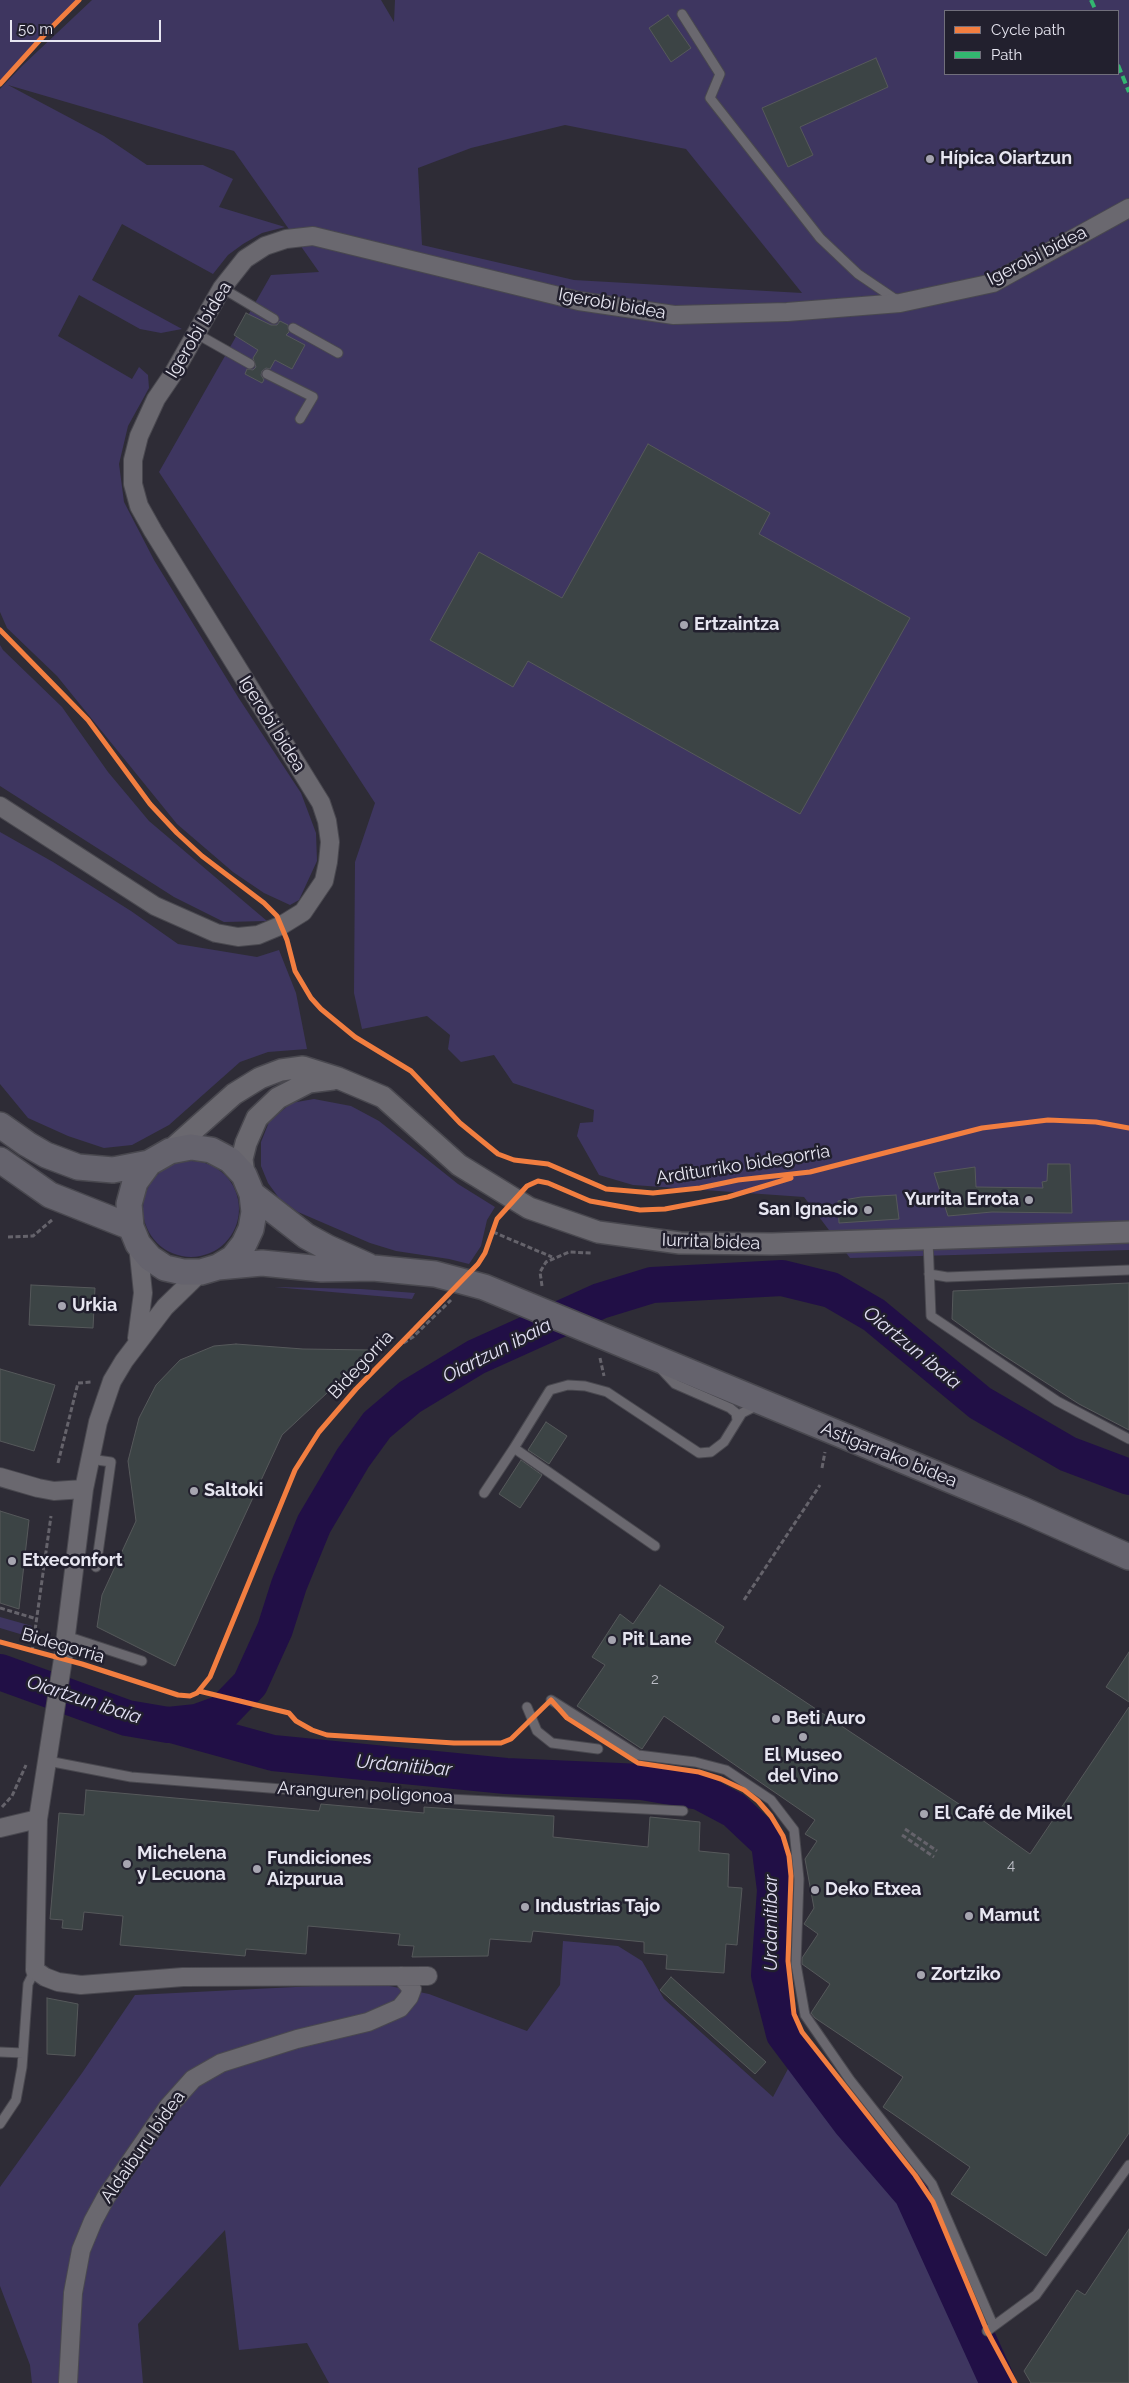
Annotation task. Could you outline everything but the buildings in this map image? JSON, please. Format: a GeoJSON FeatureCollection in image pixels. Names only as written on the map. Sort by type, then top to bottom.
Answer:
{"type":"FeatureCollection","features":[{"type":"Feature","properties":{"kind":"main road"},"geometry":{"type":"LineString","coordinates":[[0,1125],[46,1155],[78,1167],[113,1170],[149,1164]]}},
{"type":"Feature","properties":{"kind":"main road"},"geometry":{"type":"LineString","coordinates":[[191,1147],[211,1150],[230,1160],[248,1185],[306,1236],[335,1252],[373,1268],[322,1269],[262,1263],[183,1272],[165,1268],[150,1258],[134,1236],[129,1204],[135,1182],[149,1164],[170,1151],[191,1147]]}},
{"type":"Feature","properties":{"kind":"main road"},"geometry":{"type":"LineString","coordinates":[[0,1160],[50,1196],[134,1236]]}},
{"type":"Feature","properties":{"kind":"main road"},"geometry":{"type":"LineString","coordinates":[[209,1270],[232,1258],[244,1244],[251,1229],[254,1212],[248,1185]]}},
{"type":"Feature","properties":{"kind":"main road","name":"Astigarrako bidea"},"geometry":{"type":"LineString","coordinates":[[373,1268],[435,1274],[461,1280],[506,1296],[600,1343],[647,1354],[1023,1510],[1129,1557]]}},
{"type":"Feature","properties":{"kind":"street","name":"Igerobi bidea"},"geometry":{"type":"LineString","coordinates":[[0,806],[155,906],[216,932],[238,937],[258,935],[282,925],[303,912],[324,881],[330,842],[328,821],[322,803],[153,530],[140,506],[133,484],[133,460],[139,436],[156,399],[197,334],[222,288],[245,259],[265,246],[286,239],[313,236],[579,300],[674,315],[787,312],[900,303],[993,283],[1129,208]]}},
{"type":"Feature","properties":{"kind":"street","name":"Iurrita bidea"},"geometry":{"type":"LineString","coordinates":[[170,1151],[234,1094],[260,1078],[281,1070],[303,1067],[338,1078],[383,1098],[459,1165],[507,1196],[538,1211],[598,1232],[680,1243],[772,1244],[1129,1232]]}},
{"type":"Feature","properties":{"kind":"street"},"geometry":{"type":"LineString","coordinates":[[248,1185],[242,1159],[246,1142],[257,1118],[278,1098],[309,1082],[338,1078]]}},
{"type":"Feature","properties":{"kind":"street"},"geometry":{"type":"LineString","coordinates":[[134,1236],[143,1293],[136,1343]]}},
{"type":"Feature","properties":{"kind":"street"},"geometry":{"type":"LineString","coordinates":[[209,1270],[165,1307],[136,1343],[112,1381],[104,1401],[84,1489],[66,1636],[38,1819],[35,1970],[44,1977],[58,1982],[81,1985],[184,1976],[428,1976]]}},
{"type":"Feature","properties":{"kind":"street"},"geometry":{"type":"LineString","coordinates":[[0,1477],[54,1491],[84,1489]]}},
{"type":"Feature","properties":{"kind":"street"},"geometry":{"type":"LineString","coordinates":[[0,1828],[38,1819]]}},
{"type":"Feature","properties":{"kind":"street","name":"Aldaiburu bidea"},"geometry":{"type":"LineString","coordinates":[[68,2383],[73,2293],[81,2250],[93,2221],[106,2197],[168,2107],[193,2079],[221,2063],[297,2039],[368,2022],[400,2008],[409,1997],[412,1989],[401,1976]]}},
{"type":"Feature","properties":{"kind":"lane"},"geometry":{"type":"LineString","coordinates":[[682,14],[720,74],[710,98],[820,238],[858,274],[900,303]]}},
{"type":"Feature","properties":{"kind":"lane"},"geometry":{"type":"LineString","coordinates":[[222,288],[274,319]]}},
{"type":"Feature","properties":{"kind":"lane"},"geometry":{"type":"LineString","coordinates":[[292,328],[338,353]]}},
{"type":"Feature","properties":{"kind":"lane"},"geometry":{"type":"LineString","coordinates":[[197,334],[250,364]]}},
{"type":"Feature","properties":{"kind":"lane"},"geometry":{"type":"LineString","coordinates":[[267,374],[313,397],[300,419]]}},
{"type":"Feature","properties":{"kind":"lane"},"geometry":{"type":"LineString","coordinates":[[928,1240],[931,1316],[1057,1401],[1129,1439]]}},
{"type":"Feature","properties":{"kind":"lane"},"geometry":{"type":"LineString","coordinates":[[929,1274],[947,1278],[1129,1270]]}},
{"type":"Feature","properties":{"kind":"lane"},"geometry":{"type":"LineString","coordinates":[[647,1354],[675,1384],[730,1408],[736,1413],[737,1420]]}},
{"type":"Feature","properties":{"kind":"lane"},"geometry":{"type":"LineString","coordinates":[[484,1493],[550,1390],[568,1385],[585,1386],[607,1392],[699,1453],[711,1452],[724,1442],[737,1420],[749,1408],[765,1404]]}},
{"type":"Feature","properties":{"kind":"lane"},"geometry":{"type":"LineString","coordinates":[[514,1448],[655,1546]]}},
{"type":"Feature","properties":{"kind":"lane"},"geometry":{"type":"LineString","coordinates":[[90,1459],[111,1462],[96,1567]]}},
{"type":"Feature","properties":{"kind":"lane"},"geometry":{"type":"LineString","coordinates":[[66,1636],[142,1661]]}},
{"type":"Feature","properties":{"kind":"lane"},"geometry":{"type":"LineString","coordinates":[[551,1700],[638,1755],[694,1762],[726,1770],[771,1800],[794,1830],[799,1880],[796,1964],[806,2015],[850,2080],[932,2184],[990,2328],[1036,2295],[1129,2165]]}},
{"type":"Feature","properties":{"kind":"lane"},"geometry":{"type":"LineString","coordinates":[[527,1708],[537,1731],[552,1743],[598,1750]]}},
{"type":"Feature","properties":{"kind":"lane","name":"Aranguren poligonoa"},"geometry":{"type":"LineString","coordinates":[[48,1761],[131,1777],[332,1793],[683,1811]]}},
{"type":"Feature","properties":{"kind":"lane"},"geometry":{"type":"LineString","coordinates":[[0,2124],[16,2100],[23,2053],[28,1984],[35,1970]]}},
{"type":"Feature","properties":{"kind":"lane"},"geometry":{"type":"LineString","coordinates":[[0,2052],[23,2053]]}},
{"type":"Feature","properties":{"kind":"path"},"geometry":{"type":"LineString","coordinates":[[8,1237],[33,1236],[54,1218]]}},
{"type":"Feature","properties":{"kind":"path"},"geometry":{"type":"LineString","coordinates":[[489,1242],[494,1226]]}},
{"type":"Feature","properties":{"kind":"path"},"geometry":{"type":"LineString","coordinates":[[492,1232],[552,1257]]}},
{"type":"Feature","properties":{"kind":"path"},"geometry":{"type":"LineString","coordinates":[[397,1347],[413,1337],[457,1294]]}},
{"type":"Feature","properties":{"kind":"path"},"geometry":{"type":"LineString","coordinates":[[600,1343],[607,1392]]}},
{"type":"Feature","properties":{"kind":"path"},"geometry":{"type":"LineString","coordinates":[[819,1449],[826,1452],[822,1468]]}},
{"type":"Feature","properties":{"kind":"path"},"geometry":{"type":"LineString","coordinates":[[744,1600],[820,1485]]}},
{"type":"Feature","properties":{"kind":"path"},"geometry":{"type":"LineString","coordinates":[[32,1652],[51,1516]]}},
{"type":"Feature","properties":{"kind":"path"},"geometry":{"type":"LineString","coordinates":[[0,1608],[36,1619]]}},
{"type":"Feature","properties":{"kind":"path"},"geometry":{"type":"LineString","coordinates":[[0,1809],[12,1796],[28,1762]]}},
{"type":"Feature","properties":{"kind":"path"},"geometry":{"type":"LineString","coordinates":[[905,1830],[937,1851]]}},
{"type":"Feature","properties":{"kind":"path"},"geometry":{"type":"LineString","coordinates":[[902,1835],[934,1856]]}},
{"type":"Feature","properties":{"kind":"shaded area"},"geometry":{"type":"Polygon","coordinates":[[[0,0],[80,0],[0,85],[0,0]]]}},
{"type":"Feature","properties":{"kind":"shaded area"},"geometry":{"type":"Polygon","coordinates":[[[92,0],[381,0],[394,22],[395,0],[1129,0],[1129,1250],[850,1258],[804,1197],[633,1185],[599,1175],[577,1136],[580,1123],[593,1122],[594,1110],[513,1083],[494,1055],[461,1062],[448,1049],[450,1035],[427,1016],[362,1029],[354,993],[355,862],[375,803],[159,472],[271,275],[319,272],[234,151],[8,85],[104,136],[147,165],[203,165],[233,179],[219,207],[285,227],[262,233],[243,244],[228,255],[213,274],[122,224],[92,280],[182,329],[161,333],[140,329],[79,295],[58,336],[132,379],[139,367],[148,375],[149,388],[128,426],[119,464],[124,502],[154,560],[238,697],[301,793],[316,833],[317,861],[299,900],[290,905],[264,893],[233,872],[177,824],[57,676],[7,628],[0,612],[0,89],[92,0]],[[565,125],[471,148],[418,168],[422,245],[574,280],[802,293],[686,149],[565,125]]]}},
{"type":"Feature","properties":{"kind":"shaded area"},"geometry":{"type":"Polygon","coordinates":[[[0,645],[62,707],[108,772],[149,821],[267,921],[224,922],[174,897],[0,786],[0,645]]]}},
{"type":"Feature","properties":{"kind":"shaded area"},"geometry":{"type":"Polygon","coordinates":[[[0,832],[53,862],[131,911],[178,944],[257,957],[279,950],[296,993],[307,1049],[268,1052],[240,1062],[169,1125],[132,1145],[104,1148],[68,1136],[28,1118],[0,1084],[0,832]]]}},
{"type":"Feature","properties":{"kind":"shaded area"},"geometry":{"type":"Polygon","coordinates":[[[314,1099],[351,1106],[379,1121],[458,1184],[495,1207],[487,1220],[481,1246],[469,1264],[396,1251],[370,1243],[298,1212],[279,1198],[268,1183],[261,1166],[261,1142],[269,1122],[291,1103],[314,1099]]]}},
{"type":"Feature","properties":{"kind":"shaded area"},"geometry":{"type":"Polygon","coordinates":[[[191,1161],[209,1164],[225,1175],[236,1191],[239,1209],[236,1227],[225,1243],[209,1254],[191,1257],[173,1254],[157,1243],[146,1227],[143,1209],[146,1191],[157,1175],[173,1164],[191,1161]]]}},
{"type":"Feature","properties":{"kind":"shaded area"},"geometry":{"type":"Polygon","coordinates":[[[274,1287],[361,1289],[415,1293],[412,1299],[274,1287]]]}},
{"type":"Feature","properties":{"kind":"shaded area"},"geometry":{"type":"Polygon","coordinates":[[[0,1617],[32,1626],[30,1637],[0,1628],[0,1617]]]}},
{"type":"Feature","properties":{"kind":"shaded area"},"geometry":{"type":"Polygon","coordinates":[[[563,1941],[618,1946],[642,1961],[664,1999],[773,2097],[789,2067],[906,2206],[963,2320],[1009,2383],[329,2383],[307,2343],[239,2350],[225,2230],[138,2324],[143,2383],[32,2383],[30,2365],[0,2286],[0,2187],[82,2073],[135,1995],[375,1983],[429,1994],[527,2031],[560,1985],[563,1941]]]}},
{"type":"Feature","properties":{"kind":"waterway","name":"Oiartzun ibaia"},"geometry":{"type":"LineString","coordinates":[[0,1672],[127,1718],[168,1725],[197,1722],[222,1713],[250,1684],[275,1629],[289,1585],[314,1524],[353,1458],[377,1425],[410,1397],[476,1357],[600,1301],[652,1285],[782,1278],[831,1290],[874,1315],[980,1403],[1068,1454],[1129,1477]]}},
{"type":"Feature","properties":{"kind":"waterway","name":"Urdanitibar"},"geometry":{"type":"LineString","coordinates":[[175,1726],[273,1753],[506,1776],[642,1782],[700,1792],[734,1810],[769,1843],[775,1890],[769,1975],[784,2034],[850,2122],[912,2194],[998,2383]]}},
{"type":"Feature","properties":{"kind":"marked path"},"geometry":{"type":"LineString","coordinates":[[1091,0],[1096,10]]}},
{"type":"Feature","properties":{"kind":"marked path"},"geometry":{"type":"LineString","coordinates":[[1119,67],[1129,92]]}},
{"type":"Feature","properties":{"kind":"cycle path"},"geometry":{"type":"LineString","coordinates":[[0,84],[79,0]]}},
{"type":"Feature","properties":{"kind":"cycle path","name":"Arditurriko bidegorria"},"geometry":{"type":"LineString","coordinates":[[0,630],[88,720],[150,804],[177,833],[202,856],[264,903],[277,916],[287,940],[295,971],[311,998],[321,1009],[355,1037],[411,1071],[460,1123],[498,1154],[514,1160],[548,1164],[606,1189],[653,1193],[700,1188],[738,1180],[810,1172],[982,1128],[1048,1120],[1096,1122],[1129,1128]]}},
{"type":"Feature","properties":{"kind":"cycle path","name":"Arditurriko bidegorria"},"geometry":{"type":"LineString","coordinates":[[0,1642],[82,1664],[178,1695],[190,1696],[197,1693],[210,1677],[295,1470],[319,1432],[356,1389],[478,1264],[485,1253],[497,1219],[527,1186],[538,1181],[548,1183],[590,1201],[640,1210],[665,1209],[728,1197],[791,1178]]}},
{"type":"Feature","properties":{"kind":"cycle path"},"geometry":{"type":"LineString","coordinates":[[199,1691],[289,1713],[296,1721],[312,1730],[327,1735],[454,1743],[501,1743],[511,1739],[551,1700],[567,1718],[638,1763],[699,1772],[721,1779],[744,1790],[758,1801],[771,1816],[783,1836],[789,1856],[791,1876],[788,1961],[794,2014],[802,2032],[915,2175],[933,2202],[987,2331],[1015,2383]]}},
{"type":"Feature","properties":{"kind":"place","name":"Hípica Oiartzun"},"geometry":{"type":"Point","coordinates":[930,159]}},
{"type":"Feature","properties":{"kind":"place","name":"Ertzaintza"},"geometry":{"type":"Point","coordinates":[684,625]}},
{"type":"Feature","properties":{"kind":"place","name":"Yurrita Errota"},"geometry":{"type":"Point","coordinates":[1029,1200]}},
{"type":"Feature","properties":{"kind":"place","name":"San Ignacio"},"geometry":{"type":"Point","coordinates":[868,1210]}},
{"type":"Feature","properties":{"kind":"place","name":"Urkia"},"geometry":{"type":"Point","coordinates":[62,1306]}},
{"type":"Feature","properties":{"kind":"place","name":"Saltoki"},"geometry":{"type":"Point","coordinates":[194,1491]}},
{"type":"Feature","properties":{"kind":"place","name":"Etxeconfort"},"geometry":{"type":"Point","coordinates":[12,1561]}},
{"type":"Feature","properties":{"kind":"place","name":"Pit Lane"},"geometry":{"type":"Point","coordinates":[612,1640]}},
{"type":"Feature","properties":{"kind":"place","name":"Beti Auro"},"geometry":{"type":"Point","coordinates":[776,1719]}},
{"type":"Feature","properties":{"kind":"place","name":"El Museo del Vino"},"geometry":{"type":"Point","coordinates":[803,1737]}},
{"type":"Feature","properties":{"kind":"place","name":"El Café de Mikel"},"geometry":{"type":"Point","coordinates":[924,1814]}},
{"type":"Feature","properties":{"kind":"place","name":"Michelena y Lecuona"},"geometry":{"type":"Point","coordinates":[127,1864]}},
{"type":"Feature","properties":{"kind":"place","name":"Fundiciones Aizpurua"},"geometry":{"type":"Point","coordinates":[257,1869]}},
{"type":"Feature","properties":{"kind":"place","name":"Deko Etxea"},"geometry":{"type":"Point","coordinates":[815,1890]}},
{"type":"Feature","properties":{"kind":"place","name":"Industrias Tajo"},"geometry":{"type":"Point","coordinates":[525,1907]}},
{"type":"Feature","properties":{"kind":"place","name":"Mamut"},"geometry":{"type":"Point","coordinates":[969,1916]}},
{"type":"Feature","properties":{"kind":"place","name":"Zortziko"},"geometry":{"type":"Point","coordinates":[921,1975]}}]}
